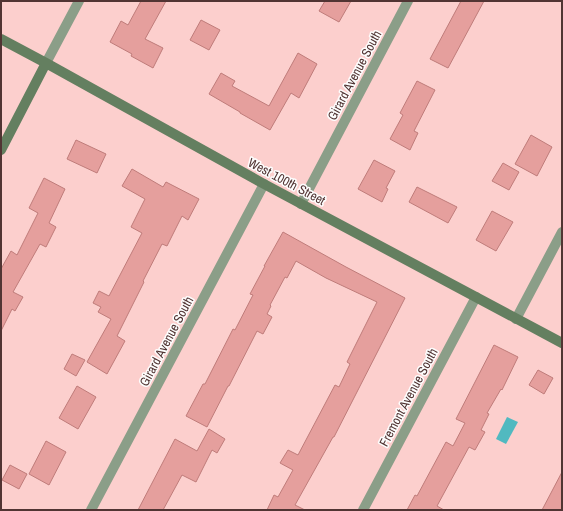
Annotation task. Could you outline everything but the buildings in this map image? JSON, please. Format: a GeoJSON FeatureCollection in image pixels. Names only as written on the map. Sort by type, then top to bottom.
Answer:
{"type":"FeatureCollection","features":[{"type":"Feature","properties":{"kind":"street"},"geometry":{"type":"LineString","coordinates":[[1,150],[79,1]]}},
{"type":"Feature","properties":{"kind":"street","name":"Girard Avenue South"},"geometry":{"type":"LineString","coordinates":[[301,204],[408,1]]}},
{"type":"Feature","properties":{"kind":"street","name":"West 100th Street"},"geometry":{"type":"LineString","coordinates":[[1,39],[264,184],[562,343]]}},
{"type":"Feature","properties":{"kind":"street","name":"Girard Avenue South"},"geometry":{"type":"LineString","coordinates":[[91,510],[264,184]]}},
{"type":"Feature","properties":{"kind":"street"},"geometry":{"type":"LineString","coordinates":[[516,319],[562,232]]}},
{"type":"Feature","properties":{"kind":"street","name":"Fremont Avenue South"},"geometry":{"type":"LineString","coordinates":[[363,510],[476,297]]}},
{"type":"Feature","properties":{"kind":"water"},"geometry":{"type":"Polygon","coordinates":[[[507,417],[518,422],[506,444],[496,439],[507,417]]]}}]}
